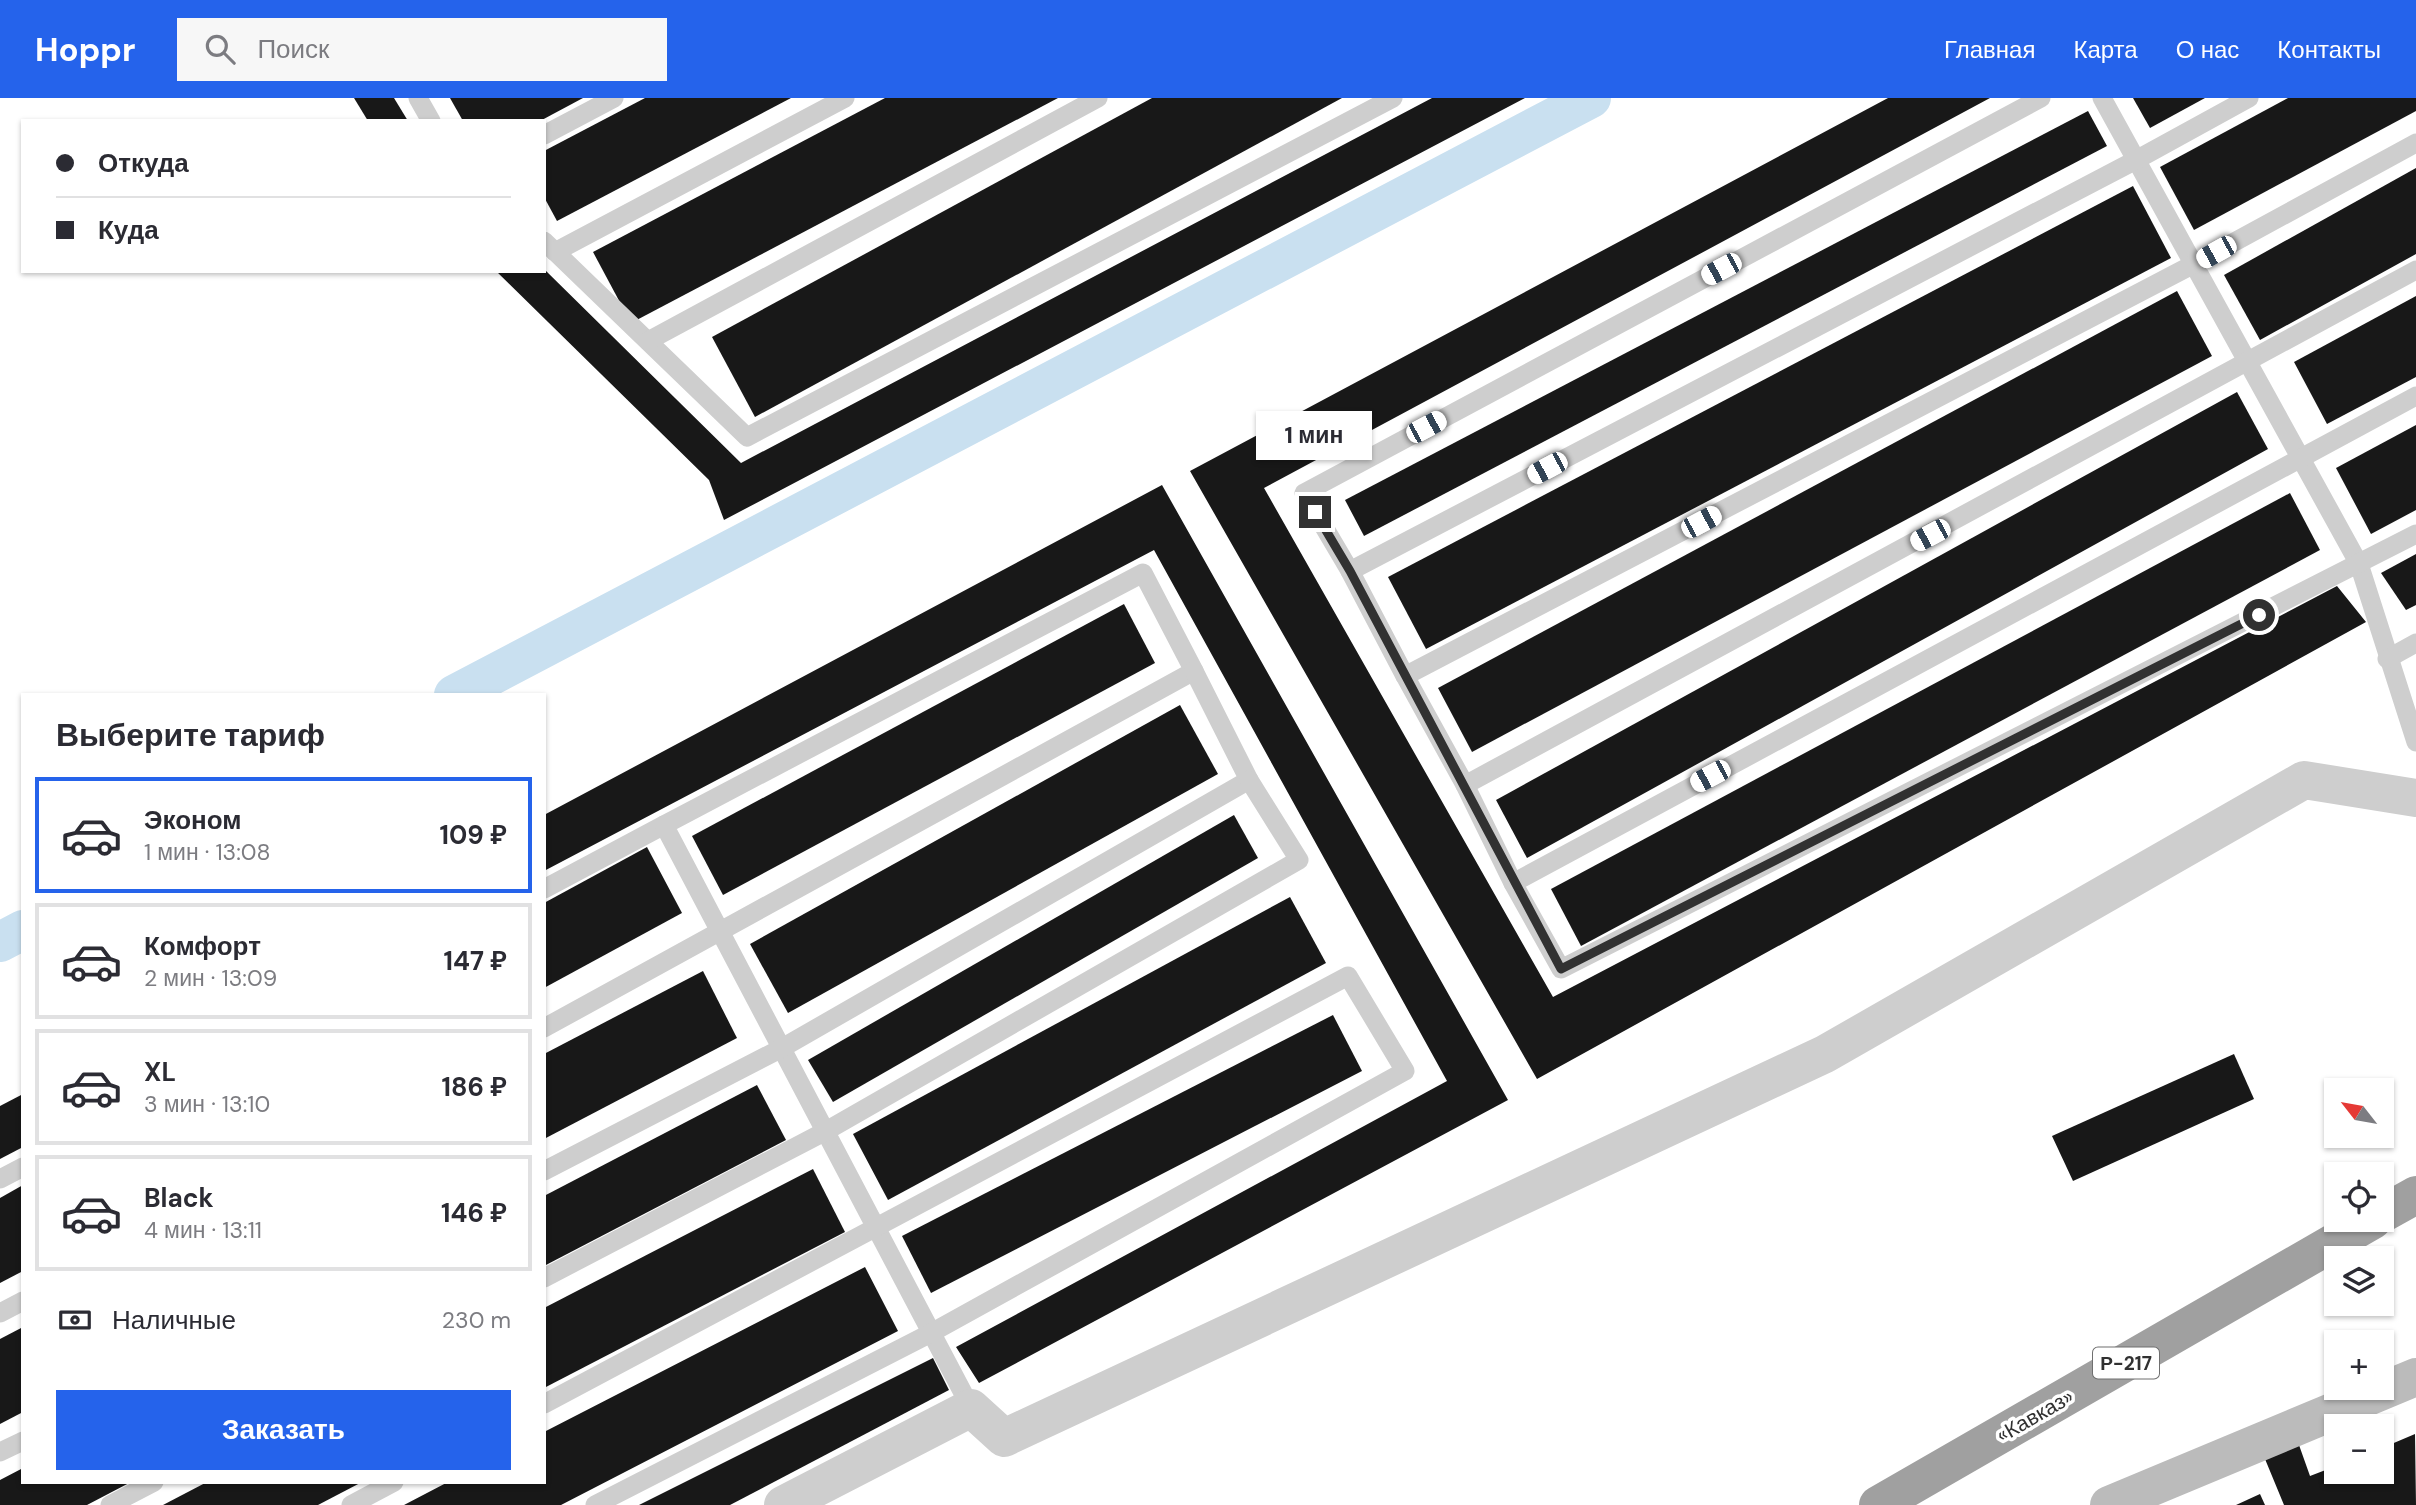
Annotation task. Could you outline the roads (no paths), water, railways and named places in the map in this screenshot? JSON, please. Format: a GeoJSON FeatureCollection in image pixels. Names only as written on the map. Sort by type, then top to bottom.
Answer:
{"type":"FeatureCollection","features":[{"type":"Feature","properties":{"kind":"highway"},"geometry":{"type":"LineString","coordinates":[[2394,1207],[2416,1195]]}},
{"type":"Feature","properties":{"kind":"highway","name":"«Кавказ»"},"geometry":{"type":"LineString","coordinates":[[1878,1505],[2352,1232]]}},
{"type":"Feature","properties":{"kind":"main road"},"geometry":{"type":"LineString","coordinates":[[2109,1505],[2416,1377]]}},
{"type":"Feature","properties":{"kind":"street"},"geometry":{"type":"LineString","coordinates":[[783,1505],[971,1408],[1004,1438],[1825,1054],[2304,780],[2416,799]]}},
{"type":"Feature","properties":{"kind":"lane"},"geometry":{"type":"LineString","coordinates":[[418,98],[430,119]]}},
{"type":"Feature","properties":{"kind":"lane"},"geometry":{"type":"LineString","coordinates":[[546,134],[614,98]]}},
{"type":"Feature","properties":{"kind":"lane"},"geometry":{"type":"LineString","coordinates":[[845,98],[550,246],[747,437],[1393,98]]}},
{"type":"Feature","properties":{"kind":"lane"},"geometry":{"type":"LineString","coordinates":[[648,341],[1098,98]]}},
{"type":"Feature","properties":{"kind":"lane"},"geometry":{"type":"LineString","coordinates":[[2041,98],[1304,493],[1350,571],[1465,785],[1513,883],[1561,969],[2416,534]]}},
{"type":"Feature","properties":{"kind":"lane"},"geometry":{"type":"LineString","coordinates":[[2102,98],[2359,564],[2387,659],[2416,742]]}},
{"type":"Feature","properties":{"kind":"lane"},"geometry":{"type":"LineString","coordinates":[[1350,571],[2136,160],[2249,98]]}},
{"type":"Feature","properties":{"kind":"lane"},"geometry":{"type":"LineString","coordinates":[[1405,676],[2194,264],[2416,143]]}},
{"type":"Feature","properties":{"kind":"lane"},"geometry":{"type":"LineString","coordinates":[[1465,785],[2249,363],[2416,270]]}},
{"type":"Feature","properties":{"kind":"lane"},"geometry":{"type":"LineString","coordinates":[[1513,883],[2416,396]]}},
{"type":"Feature","properties":{"kind":"lane"},"geometry":{"type":"LineString","coordinates":[[546,888],[1143,573],[1249,780],[1299,860],[826,1132],[546,1277]]}},
{"type":"Feature","properties":{"kind":"lane"},"geometry":{"type":"LineString","coordinates":[[2387,659],[2416,643]]}},
{"type":"Feature","properties":{"kind":"lane"},"geometry":{"type":"LineString","coordinates":[[546,1027],[722,933],[1194,671]]}},
{"type":"Feature","properties":{"kind":"lane"},"geometry":{"type":"LineString","coordinates":[[546,1170],[782,1048],[1249,780]]}},
{"type":"Feature","properties":{"kind":"lane"},"geometry":{"type":"LineString","coordinates":[[664,825],[971,1408]]}},
{"type":"Feature","properties":{"kind":"lane"},"geometry":{"type":"LineString","coordinates":[[546,1403],[1348,976],[1405,1072],[931,1333],[595,1505]]}},
{"type":"Feature","properties":{"kind":"lane"},"geometry":{"type":"LineString","coordinates":[[0,1179],[21,1168]]}},
{"type":"Feature","properties":{"kind":"lane"},"geometry":{"type":"LineString","coordinates":[[0,1313],[21,1302]]}},
{"type":"Feature","properties":{"kind":"lane"},"geometry":{"type":"LineString","coordinates":[[0,1452],[21,1442]]}},
{"type":"Feature","properties":{"kind":"lane"},"geometry":{"type":"LineString","coordinates":[[110,1505],[150,1484]]}},
{"type":"Feature","properties":{"kind":"lane"},"geometry":{"type":"LineString","coordinates":[[351,1505],[390,1484]]}},
{"type":"Feature","properties":{"kind":"waterway"},"geometry":{"type":"LineString","coordinates":[[458,693],[1591,98]]}},
{"type":"Feature","properties":{"kind":"waterway"},"geometry":{"type":"LineString","coordinates":[[0,942],[21,931]]}}]}
